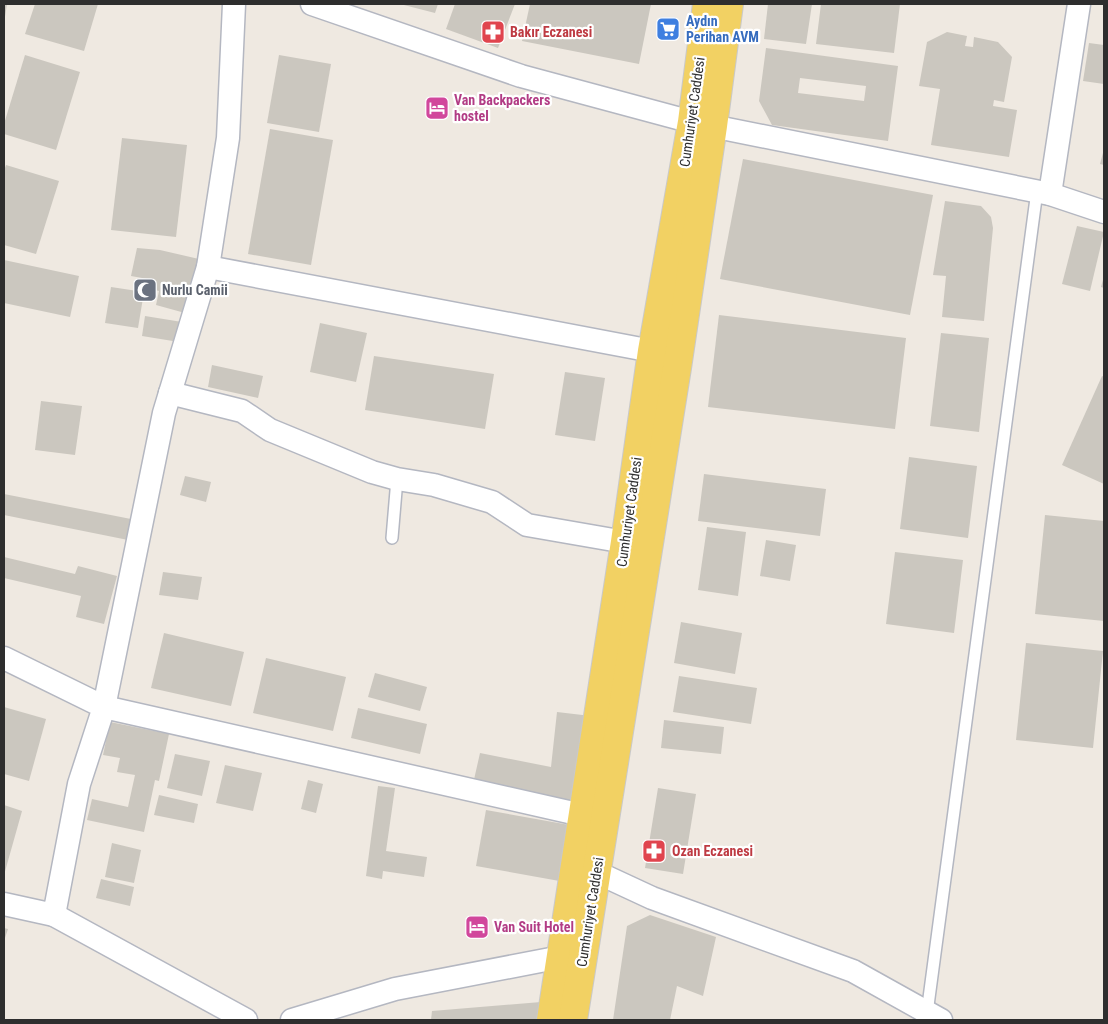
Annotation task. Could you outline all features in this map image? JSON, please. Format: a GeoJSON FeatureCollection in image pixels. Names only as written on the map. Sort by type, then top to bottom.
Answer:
{"type":"FeatureCollection","features":[{"type":"Feature","properties":{"kind":"main road","name":"Cumhuriyet Caddesi"},"geometry":{"type":"LineString","coordinates":[[573,1020],[675,378],[702,124],[707,4]]}},
{"type":"Feature","properties":{"kind":"main road","name":"Cumhuriyet Caddesi"},"geometry":{"type":"LineString","coordinates":[[551,1020],[625,542],[652,351],[729,4]]}},
{"type":"Feature","properties":{"kind":"street"},"geometry":{"type":"LineString","coordinates":[[54,915],[79,784],[104,707],[164,414],[208,267],[228,138],[234,4]]}},
{"type":"Feature","properties":{"kind":"street"},"geometry":{"type":"LineString","coordinates":[[312,4],[521,76],[702,124],[1044,193],[1104,212]]}},
{"type":"Feature","properties":{"kind":"street"},"geometry":{"type":"LineString","coordinates":[[1044,193],[1079,4]]}},
{"type":"Feature","properties":{"kind":"street"},"geometry":{"type":"LineString","coordinates":[[208,267],[652,351]]}},
{"type":"Feature","properties":{"kind":"street"},"geometry":{"type":"LineString","coordinates":[[170,393],[242,411],[270,430],[372,472],[396,479],[434,485],[492,502],[526,525],[625,542]]}},
{"type":"Feature","properties":{"kind":"street"},"geometry":{"type":"LineString","coordinates":[[4,658],[104,707],[582,816]]}},
{"type":"Feature","properties":{"kind":"street"},"geometry":{"type":"LineString","coordinates":[[596,872],[652,898],[853,971],[934,1016]]}},
{"type":"Feature","properties":{"kind":"street"},"geometry":{"type":"LineString","coordinates":[[4,904],[54,915],[246,1020]]}},
{"type":"Feature","properties":{"kind":"street"},"geometry":{"type":"LineString","coordinates":[[292,1020],[395,989],[561,957]]}},
{"type":"Feature","properties":{"kind":"lane"},"geometry":{"type":"LineString","coordinates":[[934,1016],[1044,193]]}},
{"type":"Feature","properties":{"kind":"lane"},"geometry":{"type":"LineString","coordinates":[[392,538],[396,479]]}},
{"type":"Feature","properties":{"kind":"building"},"geometry":{"type":"Polygon","coordinates":[[[4,4],[7,4],[5,17],[4,17],[4,4]]]}},
{"type":"Feature","properties":{"kind":"building"},"geometry":{"type":"Polygon","coordinates":[[[35,4],[98,4],[84,51],[25,34],[35,4]]]}},
{"type":"Feature","properties":{"kind":"building"},"geometry":{"type":"Polygon","coordinates":[[[400,4],[438,4],[435,13],[400,4]]]}},
{"type":"Feature","properties":{"kind":"building"},"geometry":{"type":"Polygon","coordinates":[[[455,4],[515,4],[498,48],[446,29],[455,4]]]}},
{"type":"Feature","properties":{"kind":"building"},"geometry":{"type":"Polygon","coordinates":[[[530,4],[651,4],[639,64],[522,41],[530,4]]]}},
{"type":"Feature","properties":{"kind":"building"},"geometry":{"type":"Polygon","coordinates":[[[768,4],[812,4],[806,44],[764,39],[768,4]]]}},
{"type":"Feature","properties":{"kind":"building"},"geometry":{"type":"Polygon","coordinates":[[[821,4],[900,4],[894,53],[816,44],[821,4]]]}},
{"type":"Feature","properties":{"kind":"building"},"geometry":{"type":"Polygon","coordinates":[[[947,32],[967,36],[965,46],[973,47],[974,37],[998,42],[1012,57],[1004,102],[994,100],[993,106],[1017,110],[1009,157],[931,145],[940,89],[919,86],[927,42],[947,32]]]}},
{"type":"Feature","properties":{"kind":"building"},"geometry":{"type":"Polygon","coordinates":[[[1089,43],[1104,45],[1104,84],[1083,81],[1089,43]]]}},
{"type":"Feature","properties":{"kind":"building"},"geometry":{"type":"Polygon","coordinates":[[[766,48],[898,66],[888,141],[772,125],[759,101],[766,48]],[[800,78],[798,93],[864,101],[866,86],[800,78]]]}},
{"type":"Feature","properties":{"kind":"building"},"geometry":{"type":"Polygon","coordinates":[[[25,55],[80,72],[56,150],[4,134],[4,124],[25,55]]]}},
{"type":"Feature","properties":{"kind":"building"},"geometry":{"type":"Polygon","coordinates":[[[279,55],[331,64],[319,132],[267,123],[279,55]]]}},
{"type":"Feature","properties":{"kind":"building"},"geometry":{"type":"Polygon","coordinates":[[[270,129],[333,140],[311,265],[248,254],[270,129]]]}},
{"type":"Feature","properties":{"kind":"building"},"geometry":{"type":"Polygon","coordinates":[[[122,138],[187,145],[176,237],[111,230],[122,138]]]}},
{"type":"Feature","properties":{"kind":"building"},"geometry":{"type":"Polygon","coordinates":[[[1104,149],[1104,165],[1100,164],[1104,149]]]}},
{"type":"Feature","properties":{"kind":"building"},"geometry":{"type":"Polygon","coordinates":[[[743,159],[933,195],[910,315],[720,279],[743,159]]]}},
{"type":"Feature","properties":{"kind":"building"},"geometry":{"type":"Polygon","coordinates":[[[6,165],[59,181],[36,254],[4,245],[4,171],[6,165]]]}},
{"type":"Feature","properties":{"kind":"building"},"geometry":{"type":"Polygon","coordinates":[[[945,201],[981,206],[991,217],[993,228],[984,321],[942,317],[946,276],[933,275],[945,201]]]}},
{"type":"Feature","properties":{"kind":"building"},"geometry":{"type":"Polygon","coordinates":[[[1077,226],[1104,232],[1090,291],[1062,284],[1077,226]]]}},
{"type":"Feature","properties":{"kind":"building"},"geometry":{"type":"Polygon","coordinates":[[[137,248],[160,250],[199,259],[185,313],[156,305],[159,291],[151,289],[153,280],[131,276],[137,248]]]}},
{"type":"Feature","properties":{"kind":"building"},"geometry":{"type":"Polygon","coordinates":[[[4,260],[79,276],[70,317],[4,303],[4,260]]]}},
{"type":"Feature","properties":{"kind":"building"},"geometry":{"type":"Polygon","coordinates":[[[1104,276],[1104,288],[1101,287],[1104,276]]]}},
{"type":"Feature","properties":{"kind":"building"},"geometry":{"type":"Polygon","coordinates":[[[111,287],[144,292],[138,328],[105,323],[111,287]]]}},
{"type":"Feature","properties":{"kind":"building"},"geometry":{"type":"Polygon","coordinates":[[[719,315],[906,338],[895,429],[708,407],[719,315]]]}},
{"type":"Feature","properties":{"kind":"building"},"geometry":{"type":"Polygon","coordinates":[[[145,316],[182,322],[179,342],[142,336],[145,316]]]}},
{"type":"Feature","properties":{"kind":"building"},"geometry":{"type":"Polygon","coordinates":[[[320,323],[367,333],[356,382],[310,372],[320,323]]]}},
{"type":"Feature","properties":{"kind":"building"},"geometry":{"type":"Polygon","coordinates":[[[941,333],[989,338],[979,432],[930,426],[941,333]]]}},
{"type":"Feature","properties":{"kind":"building"},"geometry":{"type":"Polygon","coordinates":[[[374,356],[494,374],[485,429],[365,410],[374,356]]]}},
{"type":"Feature","properties":{"kind":"building"},"geometry":{"type":"Polygon","coordinates":[[[212,365],[263,376],[258,398],[208,387],[212,365]]]}},
{"type":"Feature","properties":{"kind":"building"},"geometry":{"type":"Polygon","coordinates":[[[565,372],[605,378],[595,441],[555,435],[565,372]]]}},
{"type":"Feature","properties":{"kind":"building"},"geometry":{"type":"Polygon","coordinates":[[[1102,376],[1104,377],[1104,484],[1062,465],[1102,376]]]}},
{"type":"Feature","properties":{"kind":"building"},"geometry":{"type":"Polygon","coordinates":[[[41,401],[82,406],[75,455],[35,450],[41,401]]]}},
{"type":"Feature","properties":{"kind":"building"},"geometry":{"type":"Polygon","coordinates":[[[909,457],[977,466],[968,538],[900,529],[909,457]]]}},
{"type":"Feature","properties":{"kind":"building"},"geometry":{"type":"Polygon","coordinates":[[[704,474],[826,489],[820,536],[698,521],[704,474]]]}},
{"type":"Feature","properties":{"kind":"building"},"geometry":{"type":"Polygon","coordinates":[[[185,476],[211,482],[206,502],[180,495],[185,476]]]}},
{"type":"Feature","properties":{"kind":"building"},"geometry":{"type":"Polygon","coordinates":[[[4,494],[131,519],[128,540],[4,515],[4,494]]]}},
{"type":"Feature","properties":{"kind":"building"},"geometry":{"type":"Polygon","coordinates":[[[1045,515],[1104,521],[1104,621],[1035,614],[1045,515]]]}},
{"type":"Feature","properties":{"kind":"building"},"geometry":{"type":"Polygon","coordinates":[[[707,527],[746,532],[738,596],[698,590],[707,527]]]}},
{"type":"Feature","properties":{"kind":"building"},"geometry":{"type":"Polygon","coordinates":[[[766,540],[796,545],[790,581],[760,576],[766,540]]]}},
{"type":"Feature","properties":{"kind":"building"},"geometry":{"type":"Polygon","coordinates":[[[895,552],[963,560],[954,633],[886,624],[895,552]]]}},
{"type":"Feature","properties":{"kind":"building"},"geometry":{"type":"Polygon","coordinates":[[[4,557],[75,574],[78,566],[117,576],[104,624],[76,617],[81,596],[4,578],[4,557]]]}},
{"type":"Feature","properties":{"kind":"building"},"geometry":{"type":"Polygon","coordinates":[[[163,572],[202,577],[198,600],[159,595],[163,572]]]}},
{"type":"Feature","properties":{"kind":"building"},"geometry":{"type":"Polygon","coordinates":[[[681,622],[742,633],[735,674],[674,663],[681,622]]]}},
{"type":"Feature","properties":{"kind":"building"},"geometry":{"type":"Polygon","coordinates":[[[164,633],[244,652],[231,706],[151,688],[164,633]]]}},
{"type":"Feature","properties":{"kind":"building"},"geometry":{"type":"Polygon","coordinates":[[[1026,643],[1103,651],[1093,748],[1016,740],[1026,643]]]}},
{"type":"Feature","properties":{"kind":"building"},"geometry":{"type":"Polygon","coordinates":[[[266,658],[346,677],[333,731],[253,713],[266,658]]]}},
{"type":"Feature","properties":{"kind":"building"},"geometry":{"type":"Polygon","coordinates":[[[375,673],[427,687],[420,711],[368,697],[375,673]]]}},
{"type":"Feature","properties":{"kind":"building"},"geometry":{"type":"Polygon","coordinates":[[[679,676],[757,688],[751,724],[673,712],[679,676]]]}},
{"type":"Feature","properties":{"kind":"building"},"geometry":{"type":"Polygon","coordinates":[[[4,707],[46,719],[29,781],[4,774],[4,707]]]}},
{"type":"Feature","properties":{"kind":"building"},"geometry":{"type":"Polygon","coordinates":[[[358,708],[427,724],[420,754],[351,738],[358,708]]]}},
{"type":"Feature","properties":{"kind":"building"},"geometry":{"type":"Polygon","coordinates":[[[557,712],[591,716],[577,806],[473,784],[480,753],[551,767],[557,712]]]}},
{"type":"Feature","properties":{"kind":"building"},"geometry":{"type":"Polygon","coordinates":[[[664,720],[724,727],[721,754],[661,748],[664,720]]]}},
{"type":"Feature","properties":{"kind":"building"},"geometry":{"type":"Polygon","coordinates":[[[110,722],[169,734],[159,781],[155,780],[144,832],[87,820],[92,799],[128,807],[135,775],[117,772],[120,758],[103,755],[110,722]]]}},
{"type":"Feature","properties":{"kind":"building"},"geometry":{"type":"Polygon","coordinates":[[[175,754],[210,761],[202,796],[167,788],[175,754]]]}},
{"type":"Feature","properties":{"kind":"building"},"geometry":{"type":"Polygon","coordinates":[[[225,765],[262,773],[253,811],[216,803],[225,765]]]}},
{"type":"Feature","properties":{"kind":"building"},"geometry":{"type":"Polygon","coordinates":[[[308,780],[323,784],[316,813],[301,809],[308,780]]]}},
{"type":"Feature","properties":{"kind":"building"},"geometry":{"type":"Polygon","coordinates":[[[378,786],[395,788],[386,851],[427,857],[424,877],[383,871],[382,879],[366,876],[378,786]]]}},
{"type":"Feature","properties":{"kind":"building"},"geometry":{"type":"Polygon","coordinates":[[[658,788],[696,794],[683,874],[645,868],[658,788]]]}},
{"type":"Feature","properties":{"kind":"building"},"geometry":{"type":"Polygon","coordinates":[[[159,795],[198,804],[194,823],[154,815],[159,795]]]}},
{"type":"Feature","properties":{"kind":"building"},"geometry":{"type":"Polygon","coordinates":[[[4,805],[22,811],[4,875],[4,805]]]}},
{"type":"Feature","properties":{"kind":"building"},"geometry":{"type":"Polygon","coordinates":[[[486,810],[575,826],[565,882],[476,866],[486,810]]]}},
{"type":"Feature","properties":{"kind":"building"},"geometry":{"type":"Polygon","coordinates":[[[112,843],[141,850],[134,883],[105,877],[112,843]]]}},
{"type":"Feature","properties":{"kind":"building"},"geometry":{"type":"Polygon","coordinates":[[[101,879],[134,887],[130,906],[96,898],[101,879]]]}},
{"type":"Feature","properties":{"kind":"building"},"geometry":{"type":"Polygon","coordinates":[[[650,915],[716,937],[703,996],[677,986],[670,1020],[613,1020],[627,926],[650,915]]]}},
{"type":"Feature","properties":{"kind":"building"},"geometry":{"type":"Polygon","coordinates":[[[4,928],[8,929],[4,941],[4,928]]]}},
{"type":"Feature","properties":{"kind":"building"},"geometry":{"type":"Polygon","coordinates":[[[541,1002],[538,1020],[431,1020],[432,1011],[541,1002]]]}},
{"type":"Feature","properties":{"kind":"place","name":"Aydın Perihan AVM"},"geometry":{"type":"Point","coordinates":[668,29]}},
{"type":"Feature","properties":{"kind":"place","name":"Bakır Eczanesi"},"geometry":{"type":"Point","coordinates":[493,32]}},
{"type":"Feature","properties":{"kind":"place","name":"Van Backpackers hostel"},"geometry":{"type":"Point","coordinates":[437,108]}},
{"type":"Feature","properties":{"kind":"place","name":"Nurlu Camii"},"geometry":{"type":"Point","coordinates":[145,290]}},
{"type":"Feature","properties":{"kind":"place","name":"Ozan Eczanesi"},"geometry":{"type":"Point","coordinates":[654,851]}},
{"type":"Feature","properties":{"kind":"place","name":"Van Suit Hotel"},"geometry":{"type":"Point","coordinates":[477,927]}}]}
